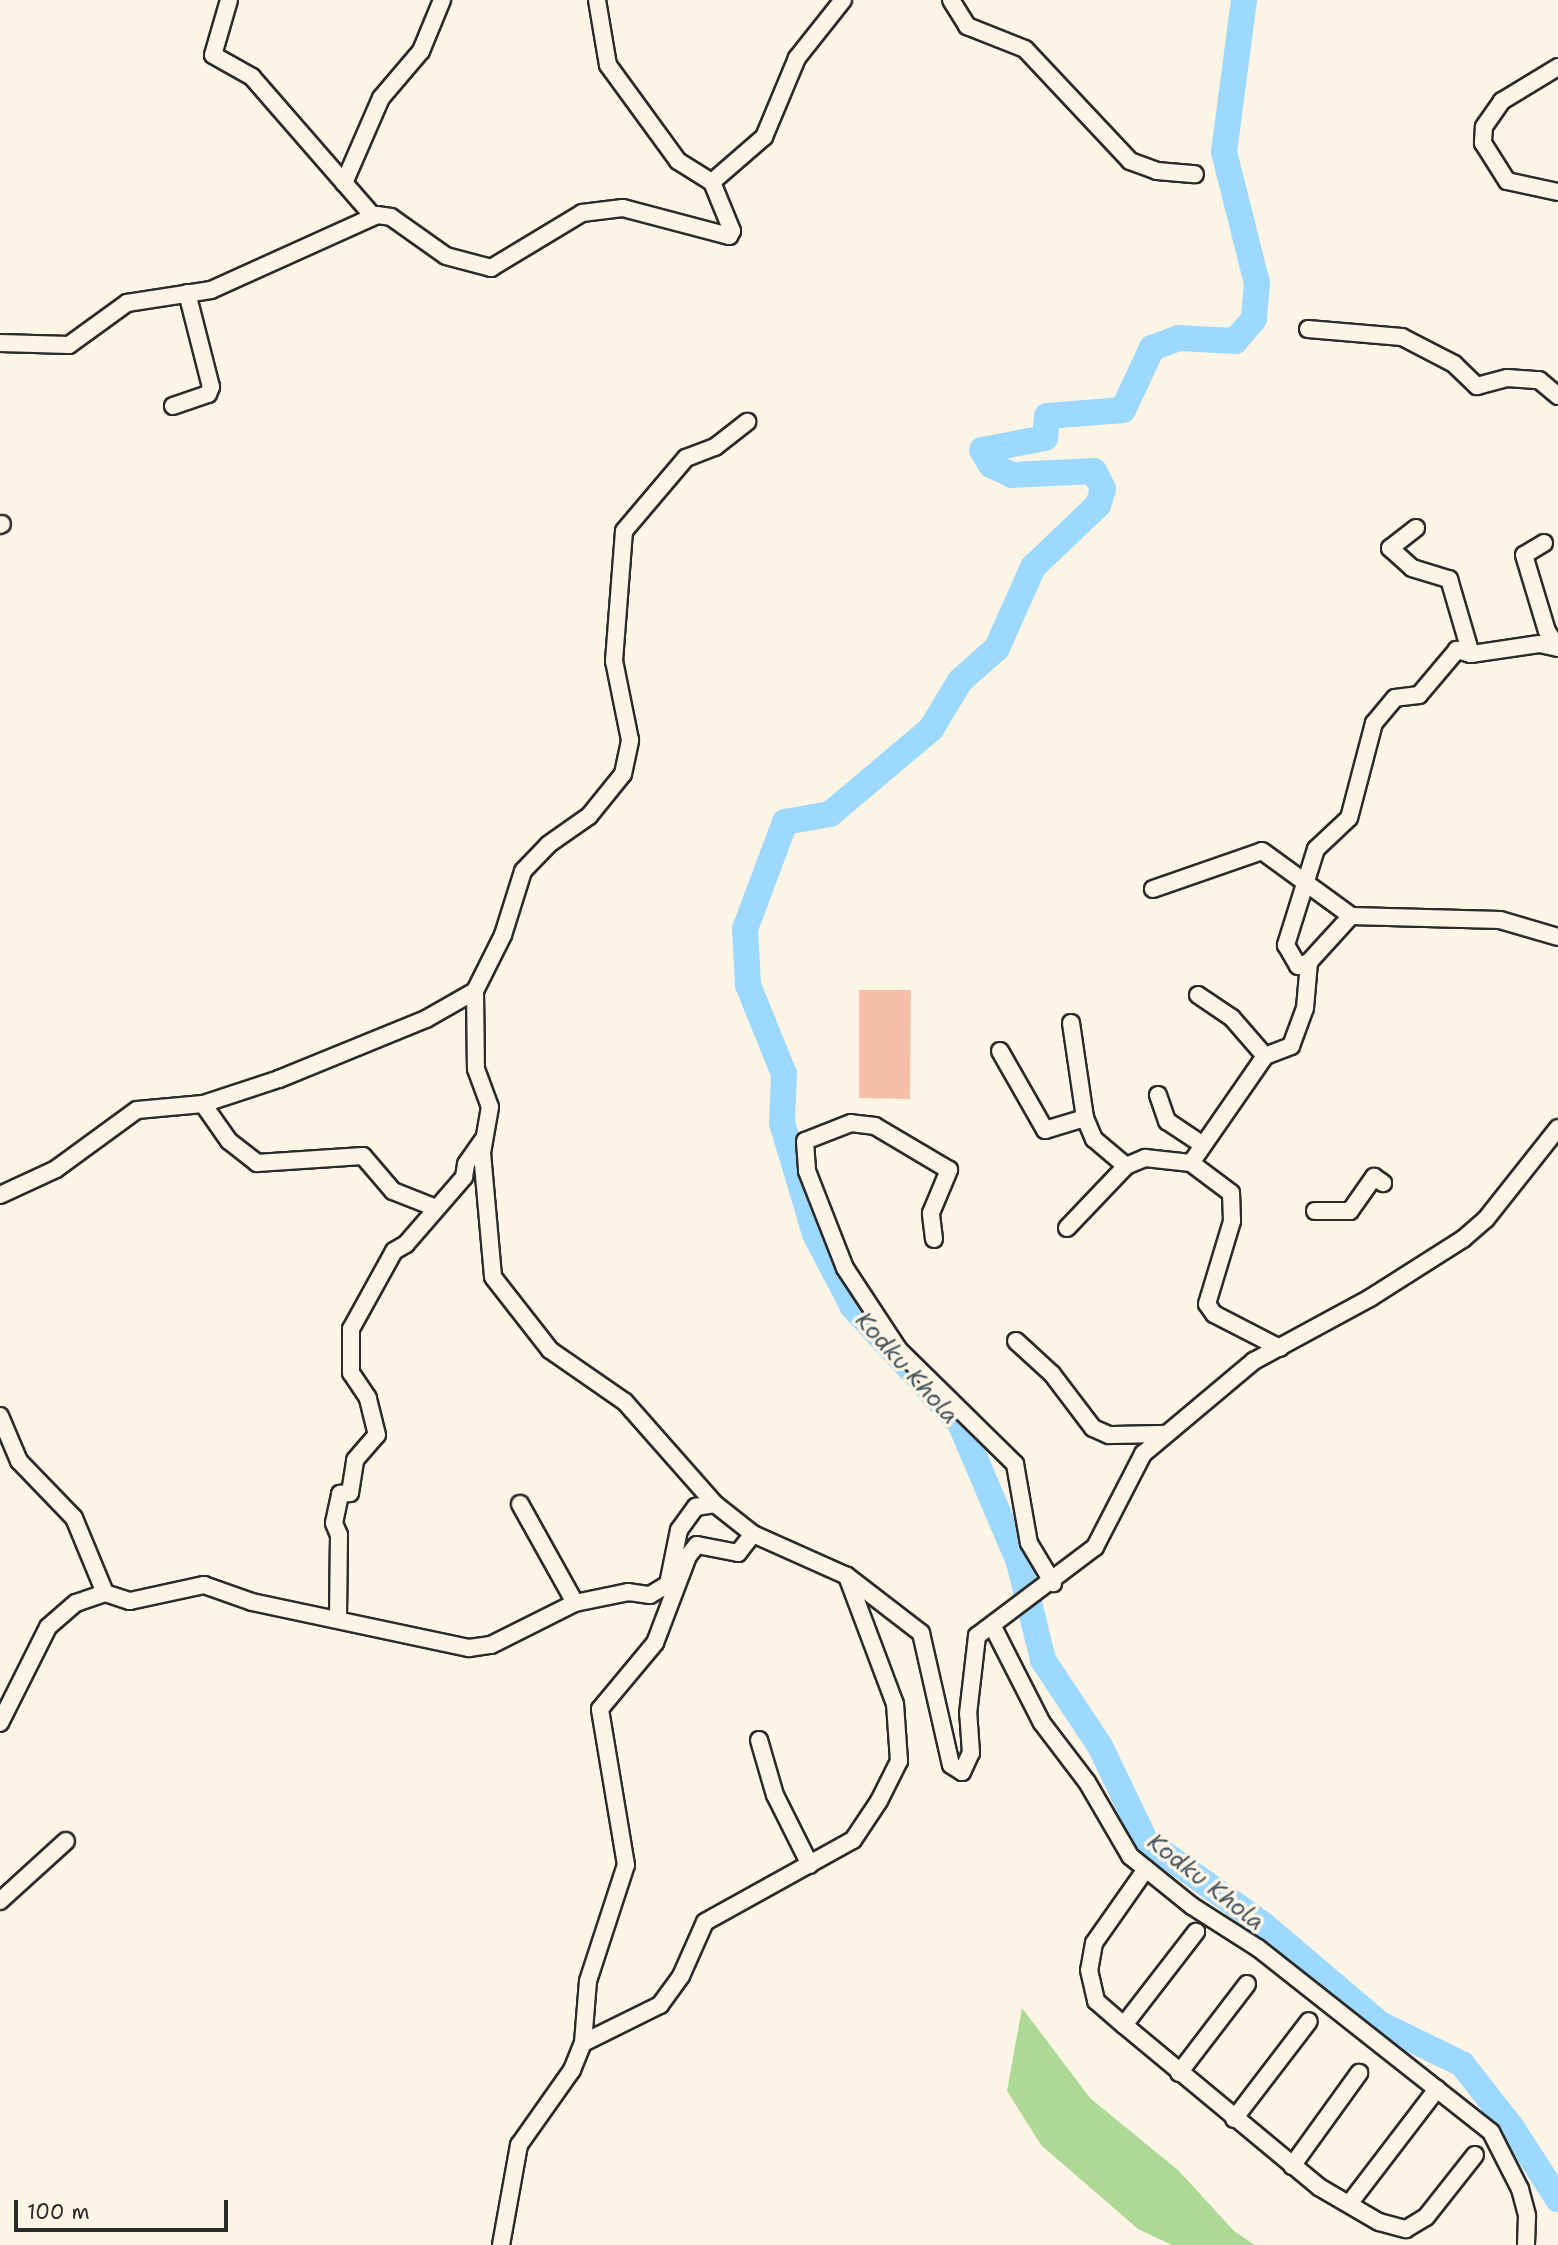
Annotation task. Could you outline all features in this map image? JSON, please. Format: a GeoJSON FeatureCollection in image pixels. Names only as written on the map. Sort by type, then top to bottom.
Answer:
{"type":"FeatureCollection","features":[{"type":"Feature","properties":{"kind":"street"},"geometry":{"type":"LineString","coordinates":[[229,0],[213,55],[252,77],[373,216]]}},
{"type":"Feature","properties":{"kind":"street"},"geometry":{"type":"LineString","coordinates":[[344,183],[381,98],[421,51],[442,0]]}},
{"type":"Feature","properties":{"kind":"street"},"geometry":{"type":"LineString","coordinates":[[0,343],[69,345],[127,303],[211,290],[296,255],[373,216],[391,217],[446,256],[491,268],[582,213],[623,208],[729,236],[732,231],[712,182],[678,161],[608,65],[597,0]]}},
{"type":"Feature","properties":{"kind":"street"},"geometry":{"type":"LineString","coordinates":[[712,182],[764,137],[797,58],[842,0]]}},
{"type":"Feature","properties":{"kind":"street"},"geometry":{"type":"LineString","coordinates":[[951,0],[967,26],[1025,49],[1130,161],[1157,171],[1195,174]]}},
{"type":"Feature","properties":{"kind":"street"},"geometry":{"type":"LineString","coordinates":[[1558,67],[1503,100],[1484,127],[1483,143],[1507,181],[1558,192]]}},
{"type":"Feature","properties":{"kind":"street"},"geometry":{"type":"LineString","coordinates":[[173,406],[208,394],[211,387],[187,293]]}},
{"type":"Feature","properties":{"kind":"street"},"geometry":{"type":"LineString","coordinates":[[1308,329],[1402,337],[1432,350],[1477,386],[1507,378],[1539,380],[1558,396]]}},
{"type":"Feature","properties":{"kind":"street"},"geometry":{"type":"LineString","coordinates":[[747,422],[715,447],[686,458],[624,531],[614,662],[630,740],[623,774],[589,816],[549,844],[523,872],[503,935],[475,991],[476,1069],[490,1107],[484,1138],[489,1253],[500,1288],[550,1350],[625,1402],[715,1504],[753,1534],[847,1576],[921,1633],[951,1765],[962,1772],[971,1753],[971,1657],[977,1636],[1047,1588],[1095,1547],[1143,1454],[1163,1434],[1280,1348],[1464,1238],[1486,1219],[1558,1128]]}},
{"type":"Feature","properties":{"kind":"street"},"geometry":{"type":"LineString","coordinates":[[1416,528],[1390,548],[1412,568],[1449,579],[1471,654]]}},
{"type":"Feature","properties":{"kind":"street"},"geometry":{"type":"LineString","coordinates":[[1351,916],[1309,962],[1298,966],[1286,945],[1302,884],[1316,849],[1349,818],[1374,723],[1395,698],[1419,695],[1457,650],[1471,654],[1539,644],[1558,648],[1547,631],[1524,555],[1544,543]]}},
{"type":"Feature","properties":{"kind":"street"},"geometry":{"type":"LineString","coordinates":[[1153,889],[1262,851],[1302,884],[1351,916],[1500,920],[1558,937]]}},
{"type":"Feature","properties":{"kind":"street"},"geometry":{"type":"LineString","coordinates":[[1191,1163],[1265,1056],[1291,1046],[1306,1008],[1309,962]]}},
{"type":"Feature","properties":{"kind":"street"},"geometry":{"type":"LineString","coordinates":[[0,1195],[56,1169],[137,1110],[203,1104],[426,1019],[475,991]]}},
{"type":"Feature","properties":{"kind":"street"},"geometry":{"type":"LineString","coordinates":[[1198,995],[1232,1018],[1265,1056]]}},
{"type":"Feature","properties":{"kind":"street"},"geometry":{"type":"LineString","coordinates":[[1071,1023],[1085,1118],[1094,1139],[1126,1166]]}},
{"type":"Feature","properties":{"kind":"street"},"geometry":{"type":"LineString","coordinates":[[1000,1051],[1045,1130],[1085,1118]]}},
{"type":"Feature","properties":{"kind":"street"},"geometry":{"type":"LineString","coordinates":[[1158,1095],[1167,1121],[1203,1145]]}},
{"type":"Feature","properties":{"kind":"street"},"geometry":{"type":"LineString","coordinates":[[203,1104],[229,1140],[257,1163],[363,1156],[393,1191],[436,1208]]}},
{"type":"Feature","properties":{"kind":"street"},"geometry":{"type":"LineString","coordinates":[[934,1239],[931,1213],[949,1170],[875,1126],[850,1123],[805,1141],[807,1171],[845,1268],[899,1350],[1015,1464],[1029,1543],[1047,1588]]}},
{"type":"Feature","properties":{"kind":"street"},"geometry":{"type":"LineString","coordinates":[[338,1616],[340,1494],[350,1493],[355,1460],[377,1436],[368,1398],[351,1373],[351,1329],[394,1251],[406,1244],[464,1177],[466,1164],[484,1138]]}},
{"type":"Feature","properties":{"kind":"street"},"geometry":{"type":"LineString","coordinates":[[1067,1228],[1126,1166],[1145,1158],[1191,1163],[1231,1193],[1233,1221],[1207,1304],[1214,1314],[1280,1348]]}},
{"type":"Feature","properties":{"kind":"street"},"geometry":{"type":"LineString","coordinates":[[1315,1211],[1350,1211],[1374,1177],[1383,1183]]}},
{"type":"Feature","properties":{"kind":"street"},"geometry":{"type":"LineString","coordinates":[[1016,1341],[1052,1374],[1093,1428],[1109,1435],[1163,1434]]}},
{"type":"Feature","properties":{"kind":"street"},"geometry":{"type":"LineString","coordinates":[[0,1416],[19,1461],[74,1518],[105,1593]]}},
{"type":"Feature","properties":{"kind":"street"},"geometry":{"type":"LineString","coordinates":[[520,1504],[575,1603]]}},
{"type":"Feature","properties":{"kind":"street"},"geometry":{"type":"LineString","coordinates":[[0,1723],[48,1627],[60,1613],[105,1593],[130,1601],[204,1585],[252,1602],[338,1616],[470,1648],[491,1645],[575,1603],[628,1592],[650,1595],[668,1584],[679,1530],[696,1507],[715,1504]]}},
{"type":"Feature","properties":{"kind":"street"},"geometry":{"type":"LineString","coordinates":[[501,2245],[519,2145],[572,2070],[583,2043],[588,1981],[626,1865],[600,1709],[655,1643],[688,1556],[697,1545],[738,1553],[753,1534]]}},
{"type":"Feature","properties":{"kind":"street"},"geometry":{"type":"LineString","coordinates":[[583,2043],[660,2006],[705,1922],[853,1840],[899,1760],[895,1704],[847,1576]]}},
{"type":"Feature","properties":{"kind":"street"},"geometry":{"type":"LineString","coordinates":[[992,1625],[1042,1723],[1087,1782],[1130,1856],[1258,1948],[1491,2132],[1520,2189],[1527,2216],[1526,2245]]}},
{"type":"Feature","properties":{"kind":"street"},"geometry":{"type":"LineString","coordinates":[[759,1740],[775,1794],[810,1865]]}},
{"type":"Feature","properties":{"kind":"street"},"geometry":{"type":"LineString","coordinates":[[0,1901],[66,1841]]}},
{"type":"Feature","properties":{"kind":"street"},"geometry":{"type":"LineString","coordinates":[[1146,1869],[1094,1942],[1089,1970],[1096,2001],[1292,2165],[1349,2204],[1406,2229],[1426,2217],[1475,2155]]}},
{"type":"Feature","properties":{"kind":"street"},"geometry":{"type":"LineString","coordinates":[[1124,2025],[1196,1932]]}},
{"type":"Feature","properties":{"kind":"street"},"geometry":{"type":"LineString","coordinates":[[1179,2073],[1247,1984]]}},
{"type":"Feature","properties":{"kind":"street"},"geometry":{"type":"LineString","coordinates":[[1234,2119],[1309,2021]]}},
{"type":"Feature","properties":{"kind":"street"},"geometry":{"type":"LineString","coordinates":[[1292,2165],[1359,2073]]}},
{"type":"Feature","properties":{"kind":"street"},"geometry":{"type":"LineString","coordinates":[[1349,2204],[1437,2089]]}},
{"type":"Feature","properties":{"kind":"green space"},"geometry":{"type":"Polygon","coordinates":[[[1022,2008],[1090,2098],[1179,2171],[1234,2231],[1255,2245],[1172,2245],[1138,2229],[1041,2145],[1007,2091],[1022,2008]]]}},
{"type":"Feature","properties":{"kind":"building"},"geometry":{"type":"Polygon","coordinates":[[[859,990],[911,990],[910,1099],[859,1098],[859,990]]]}},
{"type":"Feature","properties":{"kind":"waterway","name":"Kodku Khola"},"geometry":{"type":"LineString","coordinates":[[1244,0],[1224,152],[1257,283],[1254,319],[1235,341],[1179,338],[1152,348],[1123,410],[1047,416],[1045,438],[982,450],[991,465],[1012,475],[1094,471],[1103,489],[1098,505],[1033,567],[997,648],[960,681],[931,729],[830,814],[785,822],[745,929],[748,985],[784,1074],[782,1123],[815,1234],[853,1307],[960,1423],[1019,1562],[1043,1660],[1100,1746],[1145,1840],[1261,1923],[1380,2024],[1462,2064],[1512,2128],[1558,2199]]}}]}
